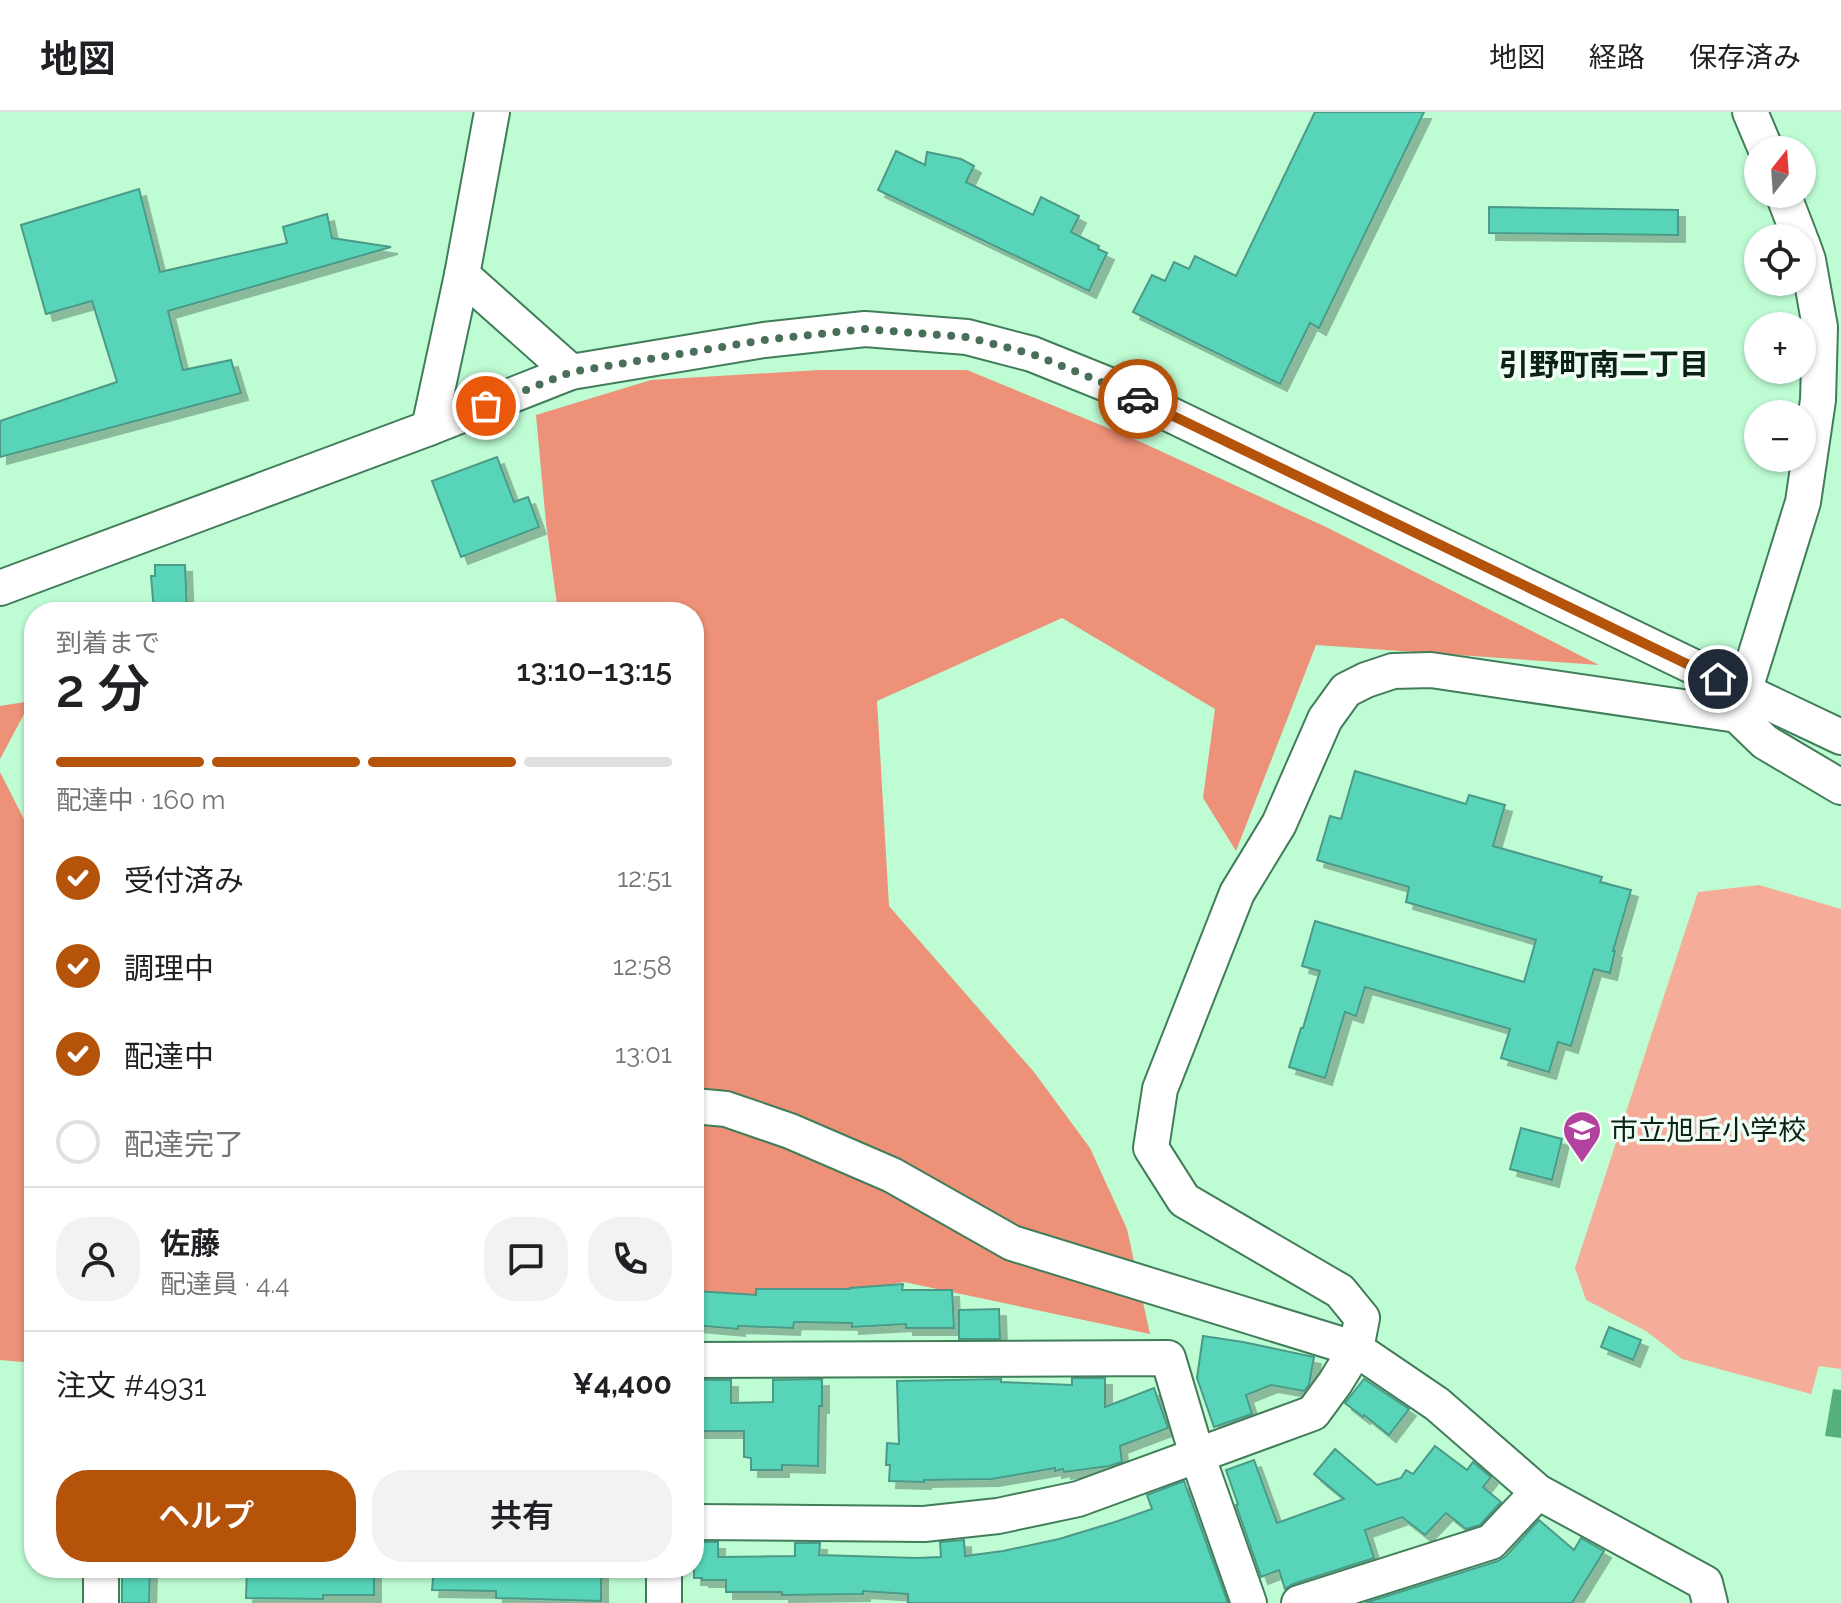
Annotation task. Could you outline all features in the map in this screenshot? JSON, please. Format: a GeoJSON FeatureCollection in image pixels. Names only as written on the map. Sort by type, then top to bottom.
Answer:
{"type":"FeatureCollection","features":[{"type":"Feature","properties":{"kind":"street"},"geometry":{"type":"LineString","coordinates":[[429,428],[462,275],[492,112]]}},
{"type":"Feature","properties":{"kind":"street"},"geometry":{"type":"LineString","coordinates":[[1750,112],[1760,136]]}},
{"type":"Feature","properties":{"kind":"street"},"geometry":{"type":"LineString","coordinates":[[462,275],[571,372]]}},
{"type":"Feature","properties":{"kind":"street"},"geometry":{"type":"LineString","coordinates":[[1814,296],[1820,327],[1818,400],[1803,502],[1742,704],[1765,742],[1841,787]]}},
{"type":"Feature","properties":{"kind":"street"},"geometry":{"type":"LineString","coordinates":[[0,588],[571,372],[764,340],[865,329],[967,337],[1032,354],[1109,385],[1742,704],[1841,737]]}},
{"type":"Feature","properties":{"kind":"street"},"geometry":{"type":"LineString","coordinates":[[704,1522],[924,1524],[998,1516],[1078,1499],[1313,1413],[1356,1349],[1362,1318],[1340,1291],[1184,1200],[1151,1148],[1160,1089],[1237,893],[1279,824],[1325,719],[1346,690],[1393,671],[1431,670],[1742,704]]}},
{"type":"Feature","properties":{"kind":"street"},"geometry":{"type":"LineString","coordinates":[[704,1107],[726,1109],[790,1131],[892,1175],[1012,1243],[1356,1349],[1437,1404],[1538,1492],[1705,1583],[1710,1603]]}},
{"type":"Feature","properties":{"kind":"street"},"geometry":{"type":"LineString","coordinates":[[704,1360],[1168,1358],[1197,1455],[1249,1603]]}},
{"type":"Feature","properties":{"kind":"street"},"geometry":{"type":"LineString","coordinates":[[1299,1603],[1491,1542],[1538,1492]]}},
{"type":"Feature","properties":{"kind":"street"},"geometry":{"type":"LineString","coordinates":[[101,1578],[101,1603]]}},
{"type":"Feature","properties":{"kind":"street"},"geometry":{"type":"LineString","coordinates":[[664,1578],[664,1603]]}},
{"type":"Feature","properties":{"kind":"shaded area"},"geometry":{"type":"Polygon","coordinates":[[[820,370],[967,370],[1130,437],[1326,527],[1599,665],[1316,645],[1236,851],[1203,798],[1215,709],[1062,618],[877,701],[889,906],[1034,1072],[1090,1148],[1127,1229],[1150,1334],[904,1282],[704,1320],[704,602],[557,602],[536,415],[651,380],[820,370]]]}},
{"type":"Feature","properties":{"kind":"shaded area"},"geometry":{"type":"Polygon","coordinates":[[[24,702],[24,714],[0,759],[0,706],[24,702]]]}},
{"type":"Feature","properties":{"kind":"shaded area"},"geometry":{"type":"Polygon","coordinates":[[[0,772],[24,819],[24,1362],[0,1360],[0,772]]]}},
{"type":"Feature","properties":{"kind":"shaded area"},"geometry":{"type":"Polygon","coordinates":[[[1759,885],[1841,909],[1841,1369],[1819,1366],[1811,1394],[1682,1359],[1646,1331],[1586,1300],[1575,1268],[1698,892],[1759,885]]]}},
{"type":"Feature","properties":{"kind":"shaded area"},"geometry":{"type":"Polygon","coordinates":[[[1833,1389],[1841,1390],[1841,1438],[1825,1436],[1833,1389]]]}},
{"type":"Feature","properties":{"kind":"building"},"geometry":{"type":"Polygon","coordinates":[[[1315,112],[1424,112],[1319,328],[1310,323],[1280,384],[1133,312],[1152,275],[1165,281],[1174,262],[1189,269],[1195,256],[1236,276],[1315,112]]]}},
{"type":"Feature","properties":{"kind":"building"},"geometry":{"type":"Polygon","coordinates":[[[896,151],[925,165],[927,152],[961,159],[974,166],[966,182],[1033,215],[1041,197],[1079,216],[1071,232],[1107,253],[1089,291],[878,190],[896,151]]]}},
{"type":"Feature","properties":{"kind":"building"},"geometry":{"type":"Polygon","coordinates":[[[139,189],[160,272],[287,243],[283,227],[327,214],[332,238],[391,247],[168,311],[183,370],[231,360],[241,393],[0,457],[0,421],[117,382],[92,301],[46,314],[21,225],[139,189]]]}},
{"type":"Feature","properties":{"kind":"building"},"geometry":{"type":"Polygon","coordinates":[[[1489,207],[1678,210],[1678,235],[1489,233],[1489,207]]]}},
{"type":"Feature","properties":{"kind":"building"},"geometry":{"type":"Polygon","coordinates":[[[497,457],[514,502],[528,497],[539,527],[461,557],[432,481],[497,457]]]}},
{"type":"Feature","properties":{"kind":"building"},"geometry":{"type":"Polygon","coordinates":[[[155,565],[185,565],[187,602],[153,602],[151,576],[155,576],[155,565]]]}},
{"type":"Feature","properties":{"kind":"building"},"geometry":{"type":"Polygon","coordinates":[[[1355,771],[1466,804],[1469,795],[1505,805],[1493,846],[1602,877],[1600,882],[1631,890],[1613,951],[1610,973],[1594,969],[1571,1046],[1558,1042],[1549,1072],[1501,1058],[1510,1029],[1365,987],[1356,1016],[1345,1012],[1325,1078],[1289,1067],[1320,971],[1302,966],[1315,921],[1524,982],[1536,940],[1406,902],[1409,887],[1317,860],[1330,816],[1341,819],[1355,771]]]}},
{"type":"Feature","properties":{"kind":"building"},"geometry":{"type":"Polygon","coordinates":[[[1521,1128],[1562,1139],[1552,1180],[1510,1169],[1521,1128]]]}},
{"type":"Feature","properties":{"kind":"building"},"geometry":{"type":"Polygon","coordinates":[[[903,1284],[902,1290],[952,1290],[954,1328],[906,1328],[906,1324],[852,1327],[852,1323],[794,1322],[793,1328],[704,1326],[704,1292],[756,1295],[756,1289],[903,1284]]]}},
{"type":"Feature","properties":{"kind":"building"},"geometry":{"type":"Polygon","coordinates":[[[999,1309],[1000,1339],[959,1339],[959,1310],[999,1309]]]}},
{"type":"Feature","properties":{"kind":"building"},"geometry":{"type":"Polygon","coordinates":[[[1609,1327],[1641,1340],[1633,1360],[1601,1347],[1609,1327]]]}},
{"type":"Feature","properties":{"kind":"building"},"geometry":{"type":"Polygon","coordinates":[[[1203,1336],[1314,1357],[1309,1385],[1304,1391],[1271,1385],[1246,1395],[1252,1414],[1214,1427],[1197,1378],[1203,1336]]]}},
{"type":"Feature","properties":{"kind":"building"},"geometry":{"type":"Polygon","coordinates":[[[1072,1378],[1105,1378],[1105,1407],[1154,1388],[1168,1428],[1120,1446],[1122,1462],[1109,1466],[1064,1472],[1063,1469],[1055,1471],[1055,1468],[992,1479],[889,1481],[887,1443],[899,1444],[897,1381],[1001,1379],[1001,1382],[1072,1385],[1072,1378]]]}},
{"type":"Feature","properties":{"kind":"building"},"geometry":{"type":"Polygon","coordinates":[[[822,1379],[818,1466],[782,1465],[782,1470],[751,1470],[751,1458],[744,1457],[744,1431],[704,1431],[704,1380],[731,1380],[731,1403],[773,1402],[773,1380],[822,1379]]]}},
{"type":"Feature","properties":{"kind":"building"},"geometry":{"type":"Polygon","coordinates":[[[1364,1379],[1409,1409],[1389,1435],[1345,1403],[1364,1379]]]}},
{"type":"Feature","properties":{"kind":"building"},"geometry":{"type":"Polygon","coordinates":[[[1435,1446],[1467,1470],[1473,1462],[1491,1477],[1483,1487],[1501,1502],[1480,1525],[1466,1529],[1446,1513],[1425,1535],[1402,1517],[1365,1530],[1374,1558],[1285,1589],[1279,1570],[1261,1577],[1226,1470],[1254,1460],[1277,1523],[1344,1499],[1314,1474],[1335,1449],[1377,1485],[1401,1478],[1406,1470],[1413,1474],[1435,1446]]]}},
{"type":"Feature","properties":{"kind":"building"},"geometry":{"type":"Polygon","coordinates":[[[1184,1481],[1228,1603],[908,1603],[908,1594],[863,1591],[863,1594],[782,1595],[782,1592],[726,1592],[726,1580],[702,1580],[704,1542],[718,1542],[718,1557],[795,1556],[795,1543],[820,1543],[819,1555],[917,1558],[941,1557],[940,1542],[964,1540],[965,1556],[1059,1539],[1115,1522],[1152,1509],[1147,1495],[1184,1481]]]}},
{"type":"Feature","properties":{"kind":"building"},"geometry":{"type":"Polygon","coordinates":[[[1539,1520],[1574,1550],[1581,1538],[1604,1551],[1572,1603],[1365,1603],[1498,1561],[1539,1520]]]}},
{"type":"Feature","properties":{"kind":"building"},"geometry":{"type":"Polygon","coordinates":[[[122,1578],[150,1578],[149,1603],[122,1603],[122,1578]]]}},
{"type":"Feature","properties":{"kind":"building"},"geometry":{"type":"Polygon","coordinates":[[[247,1578],[374,1578],[374,1595],[323,1595],[323,1599],[246,1598],[247,1578]]]}},
{"type":"Feature","properties":{"kind":"building"},"geometry":{"type":"Polygon","coordinates":[[[433,1578],[601,1578],[601,1601],[496,1598],[496,1591],[432,1590],[433,1578]]]}},
{"type":"Feature","properties":{"kind":"way so far"},"geometry":{"type":"LineString","coordinates":[[486,406],[571,372],[764,340],[865,329],[967,337],[1032,354],[1138,399]]}},
{"type":"Feature","properties":{"kind":"place","name":"市立旭丘小学校"},"geometry":{"type":"Point","coordinates":[1582,1164]}},
{"type":"Feature","properties":{"kind":"district","name":"引野町南二丁目"},"geometry":{"type":"Point","coordinates":[1604,365]}},
{"type":"Feature","properties":{"kind":"route"},"geometry":{"type":"LineString","coordinates":[[1138,399],[1718,679]]}}]}
